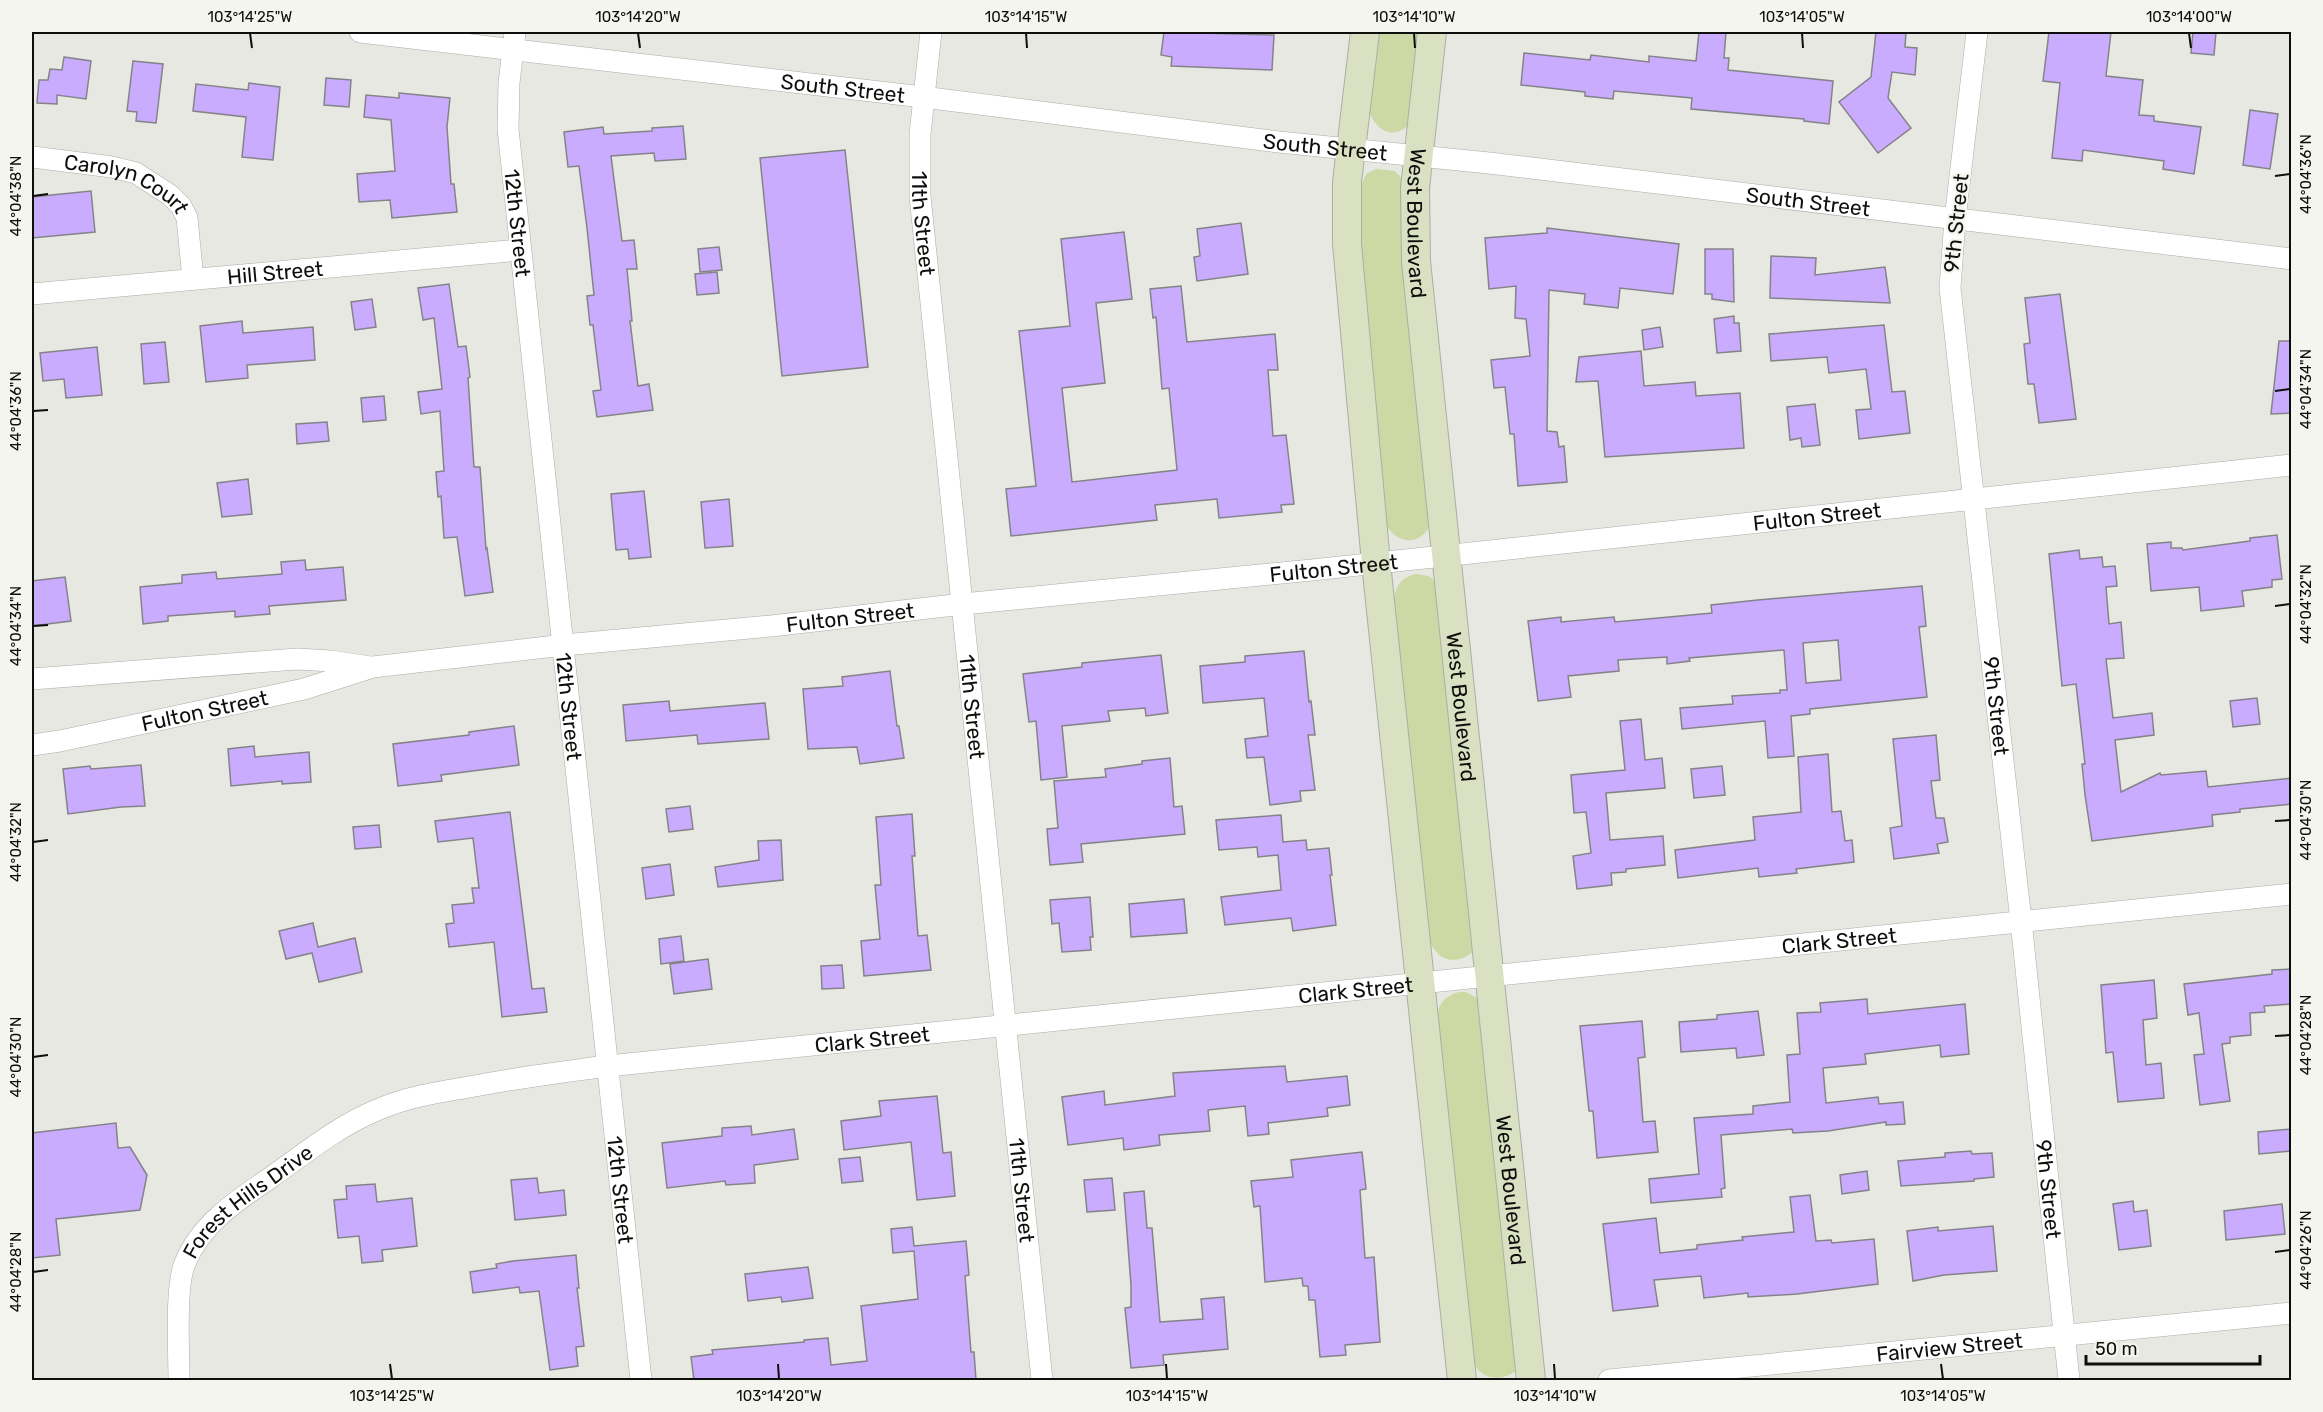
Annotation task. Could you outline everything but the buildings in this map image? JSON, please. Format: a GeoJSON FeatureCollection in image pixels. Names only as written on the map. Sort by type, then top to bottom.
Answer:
{"type":"FeatureCollection","features":[{"type":"Feature","properties":{"kind":"street","name":"South Street"},"geometry":{"type":"LineString","coordinates":[[360,32],[514,40],[923,97],[2292,259]]}},
{"type":"Feature","properties":{"kind":"street","name":"11th Street"},"geometry":{"type":"LineString","coordinates":[[931,32],[923,97],[919,162],[920,196],[1042,1380]]}},
{"type":"Feature","properties":{"kind":"street"},"geometry":{"type":"LineString","coordinates":[[1365,32],[1350,149],[1347,244],[1376,563],[1462,1380]]}},
{"type":"Feature","properties":{"kind":"street","name":"West Boulevard"},"geometry":{"type":"LineString","coordinates":[[1432,32],[1417,156],[1414,222],[1416,261],[1530,1380]]}},
{"type":"Feature","properties":{"kind":"street","name":"9th Street"},"geometry":{"type":"LineString","coordinates":[[1977,32],[1950,288],[2021,921],[2069,1380]]}},
{"type":"Feature","properties":{"kind":"street","name":"12th Street"},"geometry":{"type":"LineString","coordinates":[[514,40],[509,83],[508,129],[641,1380]]}},
{"type":"Feature","properties":{"kind":"street","name":"Carolyn Court"},"geometry":{"type":"LineString","coordinates":[[33,157],[112,167],[136,173],[170,195],[181,206],[187,218],[193,279]]}},
{"type":"Feature","properties":{"kind":"street","name":"Hill Street"},"geometry":{"type":"LineString","coordinates":[[32,294],[520,250]]}},
{"type":"Feature","properties":{"kind":"street","name":"Fulton Street"},"geometry":{"type":"LineString","coordinates":[[32,745],[60,741],[304,688],[373,667],[564,645],[771,626],[963,604],[1376,563],[2292,465]]}},
{"type":"Feature","properties":{"kind":"street","name":"Fulton Street"},"geometry":{"type":"LineString","coordinates":[[32,680],[297,659],[373,667]]}},
{"type":"Feature","properties":{"kind":"street","name":"Clark Street"},"geometry":{"type":"LineString","coordinates":[[422,1095],[512,1079],[608,1066],[2292,894]]}},
{"type":"Feature","properties":{"kind":"street","name":"Forest Hills Drive"},"geometry":{"type":"LineString","coordinates":[[179,1380],[180,1296],[184,1264],[201,1233],[260,1184],[338,1131],[377,1109],[422,1095]]}},
{"type":"Feature","properties":{"kind":"street","name":"Fairview Street"},"geometry":{"type":"LineString","coordinates":[[1609,1380],[2292,1313]]}},
{"type":"Feature","properties":{"kind":"green space"},"geometry":{"type":"Polygon","coordinates":[[[1377,32],[1425,32],[1413,120],[1400,131],[1388,132],[1382,129],[1369,111],[1377,32]]]}},
{"type":"Feature","properties":{"kind":"green space"},"geometry":{"type":"Polygon","coordinates":[[[1376,169],[1395,171],[1405,182],[1431,524],[1421,536],[1409,540],[1397,536],[1386,525],[1358,235],[1361,186],[1366,174],[1376,169]]]}},
{"type":"Feature","properties":{"kind":"green space"},"geometry":{"type":"Polygon","coordinates":[[[1416,574],[1429,576],[1438,584],[1474,951],[1467,956],[1452,960],[1435,950],[1428,936],[1394,598],[1401,582],[1416,574]]]}},
{"type":"Feature","properties":{"kind":"green space"},"geometry":{"type":"Polygon","coordinates":[[[1459,992],[1466,992],[1477,998],[1517,1370],[1512,1374],[1494,1378],[1483,1374],[1474,1365],[1437,1016],[1444,1000],[1459,992]]]}}]}
